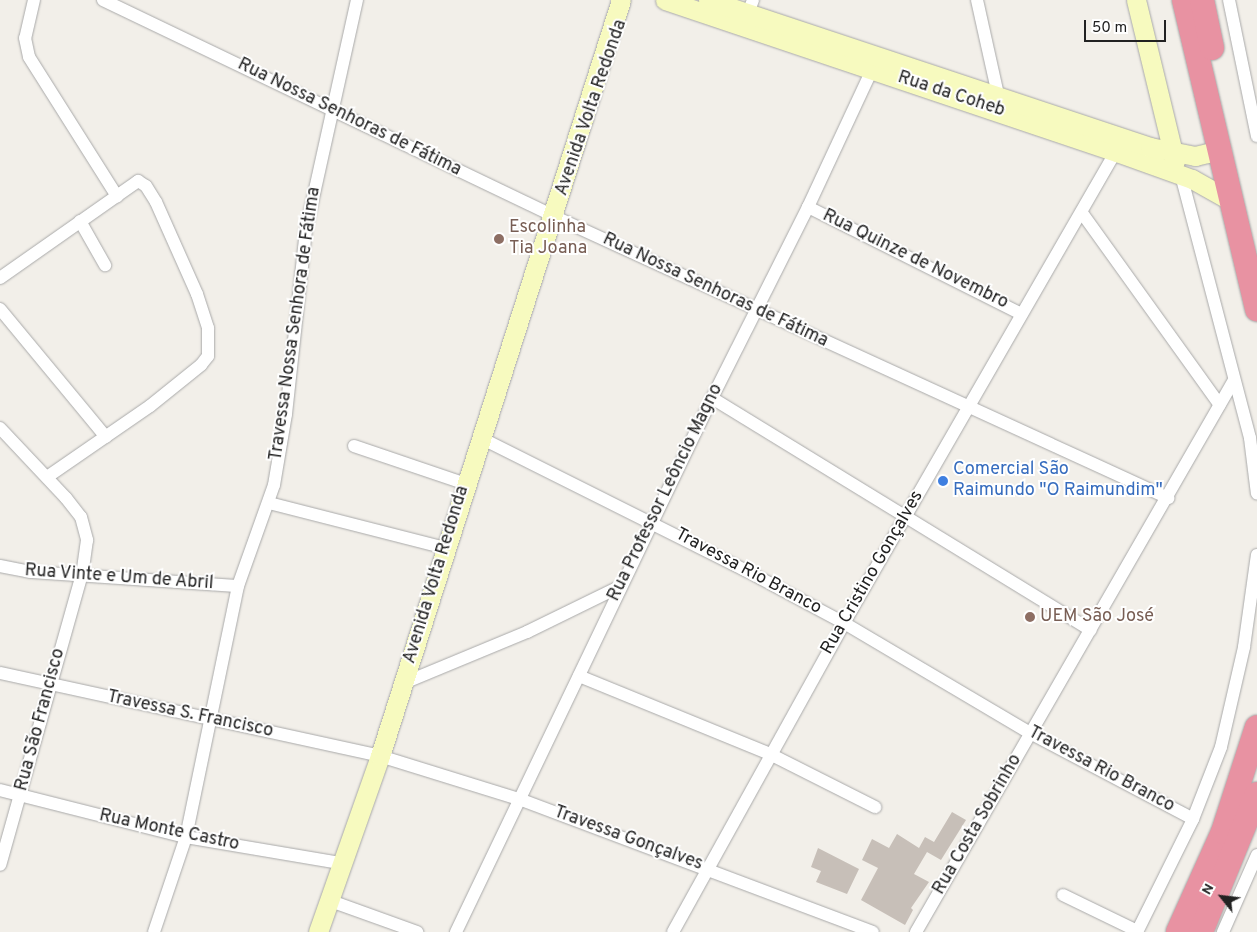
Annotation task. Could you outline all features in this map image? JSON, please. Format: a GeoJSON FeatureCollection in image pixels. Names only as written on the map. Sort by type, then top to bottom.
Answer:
{"type":"FeatureCollection","features":[{"type":"Feature","properties":{"kind":"highway"},"geometry":{"type":"LineString","coordinates":[[1184,0],[1221,150],[1257,309]]}},
{"type":"Feature","properties":{"kind":"highway"},"geometry":{"type":"LineString","coordinates":[[1202,0],[1257,242]]}},
{"type":"Feature","properties":{"kind":"highway"},"geometry":{"type":"LineString","coordinates":[[1178,932],[1223,832],[1257,727]]}},
{"type":"Feature","properties":{"kind":"highway"},"geometry":{"type":"LineString","coordinates":[[1201,932],[1257,794]]}},
{"type":"Feature","properties":{"kind":"street"},"geometry":{"type":"LineString","coordinates":[[34,0],[26,38],[29,56],[117,196]]}},
{"type":"Feature","properties":{"kind":"street","name":"Rua Nossa Senhoras de Fátima"},"geometry":{"type":"LineString","coordinates":[[103,0],[553,216],[1168,498]]}},
{"type":"Feature","properties":{"kind":"street","name":"Travessa Nossa Senhora de Fátima"},"geometry":{"type":"LineString","coordinates":[[154,932],[186,837],[238,586],[269,503],[282,440],[306,230],[357,0]]}},
{"type":"Feature","properties":{"kind":"street","name":"Avenida Volta Redonda"},"geometry":{"type":"LineString","coordinates":[[318,932],[340,863],[380,756],[404,683],[621,0]]}},
{"type":"Feature","properties":{"kind":"street","name":"Avenida Volta Redonda"},"geometry":{"type":"LineString","coordinates":[[553,216],[583,143],[630,0]]}},
{"type":"Feature","properties":{"kind":"street","name":"Rua da Coheb"},"geometry":{"type":"LineString","coordinates":[[665,0],[875,62],[998,95],[1119,145],[1233,202]]}},
{"type":"Feature","properties":{"kind":"street","name":"Rua da Coheb"},"geometry":{"type":"LineString","coordinates":[[708,0],[751,6],[875,62],[1119,145],[1195,156],[1221,150]]}},
{"type":"Feature","properties":{"kind":"street"},"geometry":{"type":"LineString","coordinates":[[977,0],[998,95]]}},
{"type":"Feature","properties":{"kind":"street"},"geometry":{"type":"LineString","coordinates":[[1136,0],[1250,438],[1257,494]]}},
{"type":"Feature","properties":{"kind":"street"},"geometry":{"type":"LineString","coordinates":[[1149,0],[1177,153]]}},
{"type":"Feature","properties":{"kind":"street"},"geometry":{"type":"LineString","coordinates":[[1229,0],[1257,136]]}},
{"type":"Feature","properties":{"kind":"street","name":"Rua Professor Leôncio Magno"},"geometry":{"type":"LineString","coordinates":[[456,932],[712,398],[758,310],[808,207],[875,62]]}},
{"type":"Feature","properties":{"kind":"street","name":"Rua Cristino Gonçalves"},"geometry":{"type":"LineString","coordinates":[[673,932],[844,623],[1082,213],[1119,145]]}},
{"type":"Feature","properties":{"kind":"street"},"geometry":{"type":"LineString","coordinates":[[0,278],[117,196],[135,181],[142,183],[152,192],[197,294],[208,328],[208,356],[156,402],[47,477]]}},
{"type":"Feature","properties":{"kind":"street","name":"Rua Quinze de Novembro"},"geometry":{"type":"LineString","coordinates":[[808,207],[1022,314]]}},
{"type":"Feature","properties":{"kind":"street"},"geometry":{"type":"LineString","coordinates":[[1082,213],[1220,405]]}},
{"type":"Feature","properties":{"kind":"street"},"geometry":{"type":"LineString","coordinates":[[80,221],[105,265]]}},
{"type":"Feature","properties":{"kind":"street"},"geometry":{"type":"LineString","coordinates":[[0,309],[106,437]]}},
{"type":"Feature","properties":{"kind":"street","name":"Rua Costa Sobrinho"},"geometry":{"type":"LineString","coordinates":[[916,932],[1168,498],[1234,380]]}},
{"type":"Feature","properties":{"kind":"street"},"geometry":{"type":"LineString","coordinates":[[712,398],[906,515],[1090,630]]}},
{"type":"Feature","properties":{"kind":"street","name":"Rua São Francisco"},"geometry":{"type":"LineString","coordinates":[[0,428],[47,477],[81,517],[87,540],[82,574],[49,685],[21,796],[0,865]]}},
{"type":"Feature","properties":{"kind":"street","name":"Travessa Rio Branco"},"geometry":{"type":"LineString","coordinates":[[481,438],[653,523],[844,623],[1032,734],[1193,819]]}},
{"type":"Feature","properties":{"kind":"street"},"geometry":{"type":"LineString","coordinates":[[354,446],[466,484]]}},
{"type":"Feature","properties":{"kind":"street"},"geometry":{"type":"LineString","coordinates":[[269,503],[446,548]]}},
{"type":"Feature","properties":{"kind":"street"},"geometry":{"type":"LineString","coordinates":[[1063,895],[1137,932],[1193,819],[1221,747],[1234,696],[1250,613],[1257,555]]}},
{"type":"Feature","properties":{"kind":"street","name":"Rua Vinte e Um de Abril"},"geometry":{"type":"LineString","coordinates":[[0,566],[31,572],[238,586]]}},
{"type":"Feature","properties":{"kind":"street"},"geometry":{"type":"LineString","coordinates":[[404,683],[527,632],[621,586]]}},
{"type":"Feature","properties":{"kind":"street","name":"Travessa S. Francisco"},"geometry":{"type":"LineString","coordinates":[[0,672],[49,685],[211,721],[380,756]]}},
{"type":"Feature","properties":{"kind":"street"},"geometry":{"type":"LineString","coordinates":[[579,676],[770,754],[875,807]]}},
{"type":"Feature","properties":{"kind":"street","name":"Travessa Gonçalves"},"geometry":{"type":"LineString","coordinates":[[380,756],[519,799],[708,868],[873,932]]}},
{"type":"Feature","properties":{"kind":"street","name":"Rua Monte Castro"},"geometry":{"type":"LineString","coordinates":[[0,790],[186,837],[340,863]]}},
{"type":"Feature","properties":{"kind":"street"},"geometry":{"type":"LineString","coordinates":[[1223,932],[1255,869],[1257,855]]}},
{"type":"Feature","properties":{"kind":"street"},"geometry":{"type":"LineString","coordinates":[[328,900],[417,932]]}},
{"type":"Feature","properties":{"kind":"building"},"geometry":{"type":"Polygon","coordinates":[[[952,812],[966,820],[941,860],[927,852],[914,874],[929,882],[911,908],[913,910],[905,925],[861,900],[878,868],[862,860],[872,839],[889,848],[897,834],[919,848],[925,837],[934,842],[952,812]]]}},
{"type":"Feature","properties":{"kind":"building"},"geometry":{"type":"Polygon","coordinates":[[[818,848],[859,869],[847,894],[816,882],[821,871],[811,867],[818,848]]]}},
{"type":"Feature","properties":{"kind":"place","name":"Escolinha Tia Joana"},"geometry":{"type":"Point","coordinates":[499,239]}},
{"type":"Feature","properties":{"kind":"place","name":"Comercial São Raimundo \"O Raimundim\""},"geometry":{"type":"Point","coordinates":[943,481]}},
{"type":"Feature","properties":{"kind":"place","name":"UEM São José"},"geometry":{"type":"Point","coordinates":[1030,617]}}]}
